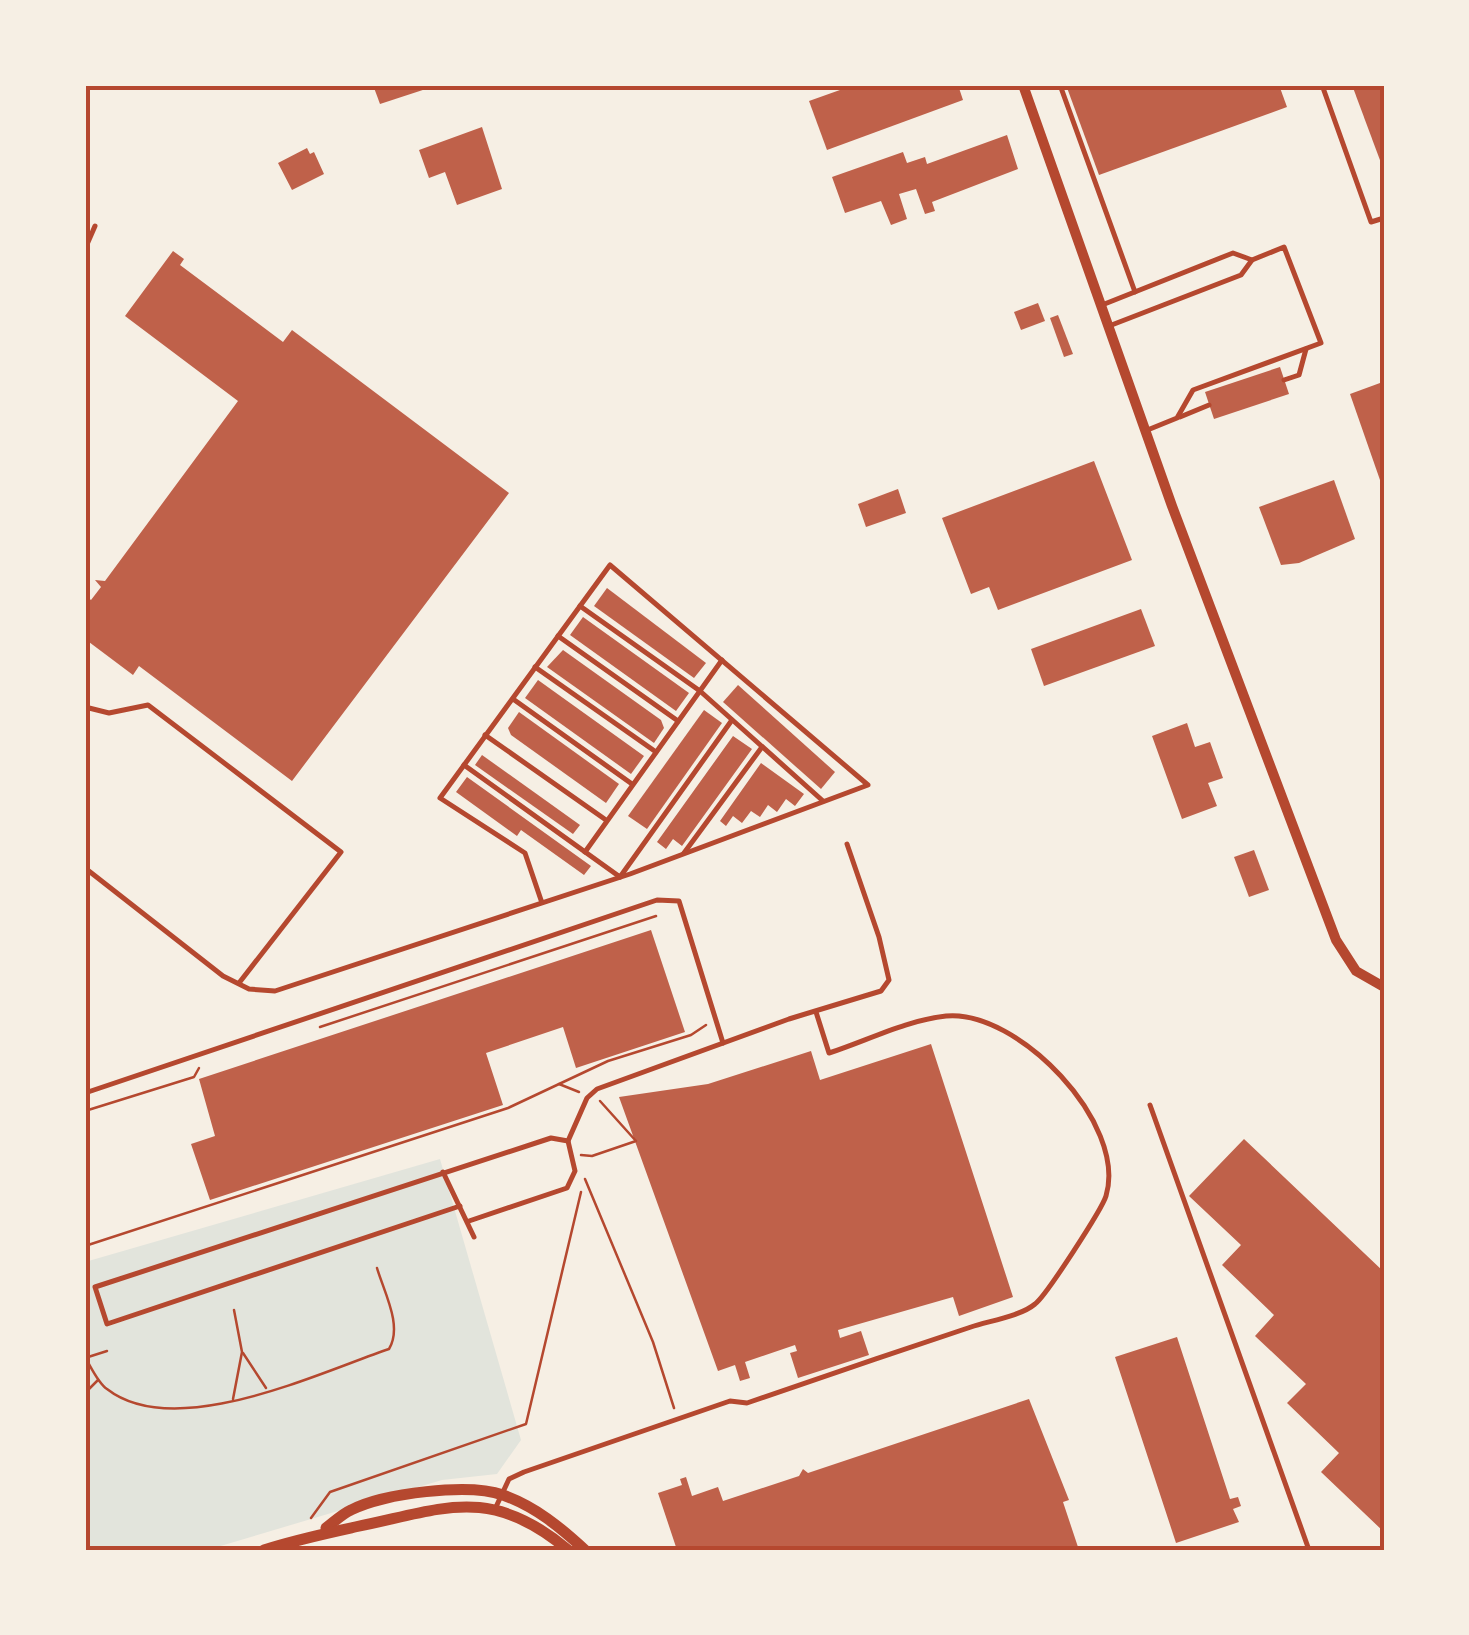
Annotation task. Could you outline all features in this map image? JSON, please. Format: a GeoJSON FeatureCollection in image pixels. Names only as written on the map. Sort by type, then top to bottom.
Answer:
{"type":"FeatureCollection","features":[{"type":"Feature","properties":{"kind":"street"},"geometry":{"type":"LineString","coordinates":[[1023,85],[1145,430],[1336,940],[1356,971],[1384,987]]}},
{"type":"Feature","properties":{"kind":"street"},"geometry":{"type":"LineString","coordinates":[[323,1531],[352,1509],[405,1496],[446,1490],[499,1493],[539,1511],[586,1550]]}},
{"type":"Feature","properties":{"kind":"street"},"geometry":{"type":"LineString","coordinates":[[264,1550],[323,1531],[452,1504],[494,1512],[534,1526],[568,1550]]}},
{"type":"Feature","properties":{"kind":"lane"},"geometry":{"type":"LineString","coordinates":[[1060,85],[1135,292]]}},
{"type":"Feature","properties":{"kind":"lane"},"geometry":{"type":"LineString","coordinates":[[1322,85],[1371,222],[1384,218]]}},
{"type":"Feature","properties":{"kind":"lane"},"geometry":{"type":"LineString","coordinates":[[85,249],[96,226]]}},
{"type":"Feature","properties":{"kind":"lane"},"geometry":{"type":"LineString","coordinates":[[1108,326],[1241,276],[1252,260],[1284,247],[1321,343],[1193,390],[1177,418]]}},
{"type":"Feature","properties":{"kind":"lane"},"geometry":{"type":"LineString","coordinates":[[1102,305],[1233,253],[1252,260]]}},
{"type":"Feature","properties":{"kind":"lane"},"geometry":{"type":"LineString","coordinates":[[1284,380],[1298,374],[1306,349]]}},
{"type":"Feature","properties":{"kind":"lane"},"geometry":{"type":"LineString","coordinates":[[1145,430],[1209,406]]}},
{"type":"Feature","properties":{"kind":"lane"},"geometry":{"type":"LineString","coordinates":[[85,868],[238,984],[274,991],[542,904],[620,877],[868,785],[610,565],[440,798],[525,853],[542,904]]}},
{"type":"Feature","properties":{"kind":"lane"},"geometry":{"type":"LineString","coordinates":[[580,606],[700,691],[824,802]]}},
{"type":"Feature","properties":{"kind":"lane"},"geometry":{"type":"LineString","coordinates":[[558,636],[678,721]]}},
{"type":"Feature","properties":{"kind":"lane"},"geometry":{"type":"LineString","coordinates":[[585,852],[722,660]]}},
{"type":"Feature","properties":{"kind":"lane"},"geometry":{"type":"LineString","coordinates":[[536,667],[656,752]]}},
{"type":"Feature","properties":{"kind":"lane"},"geometry":{"type":"LineString","coordinates":[[512,698],[633,784]]}},
{"type":"Feature","properties":{"kind":"lane"},"geometry":{"type":"LineString","coordinates":[[85,707],[109,713],[148,705],[340,852],[238,984]]}},
{"type":"Feature","properties":{"kind":"lane"},"geometry":{"type":"LineString","coordinates":[[620,877],[732,720]]}},
{"type":"Feature","properties":{"kind":"lane"},"geometry":{"type":"LineString","coordinates":[[486,735],[606,821]]}},
{"type":"Feature","properties":{"kind":"lane"},"geometry":{"type":"LineString","coordinates":[[684,854],[762,746]]}},
{"type":"Feature","properties":{"kind":"lane"},"geometry":{"type":"LineString","coordinates":[[464,765],[620,877]]}},
{"type":"Feature","properties":{"kind":"lane"},"geometry":{"type":"LineString","coordinates":[[568,1141],[587,1098],[597,1089],[881,992],[889,980],[879,937],[847,844]]}},
{"type":"Feature","properties":{"kind":"lane"},"geometry":{"type":"LineString","coordinates":[[85,1093],[657,900],[678,901],[724,1043]]}},
{"type":"Feature","properties":{"kind":"lane"},"geometry":{"type":"LineString","coordinates":[[494,1512],[499,1493],[509,1478],[524,1472],[730,1401],[747,1403],[1035,1305],[1107,1195],[1105,1159],[1084,1100],[1056,1068],[1015,1038],[978,1020],[947,1016],[829,1052],[816,1012]]}},
{"type":"Feature","properties":{"kind":"lane"},"geometry":{"type":"LineString","coordinates":[[1150,1105],[1309,1550]]}},
{"type":"Feature","properties":{"kind":"lane"},"geometry":{"type":"LineString","coordinates":[[460,1206],[107,1324],[98,1304],[96,1288],[551,1138],[568,1141]]}},
{"type":"Feature","properties":{"kind":"lane"},"geometry":{"type":"LineString","coordinates":[[469,1221],[567,1188],[575,1172],[575,1154],[568,1141]]}},
{"type":"Feature","properties":{"kind":"lane"},"geometry":{"type":"LineString","coordinates":[[443,1172],[474,1237]]}},
{"type":"Feature","properties":{"kind":"path"},"geometry":{"type":"LineString","coordinates":[[304,1032],[656,916]]}},
{"type":"Feature","properties":{"kind":"path"},"geometry":{"type":"LineString","coordinates":[[85,1246],[508,1108],[608,1061],[691,1035],[716,1019]]}},
{"type":"Feature","properties":{"kind":"path"},"geometry":{"type":"LineString","coordinates":[[85,1111],[194,1077],[200,1066]]}},
{"type":"Feature","properties":{"kind":"path"},"geometry":{"type":"LineString","coordinates":[[575,1154],[592,1156],[636,1141],[604,1102]]}},
{"type":"Feature","properties":{"kind":"path"},"geometry":{"type":"LineString","coordinates":[[585,1179],[653,1342],[677,1419]]}},
{"type":"Feature","properties":{"kind":"path"},"geometry":{"type":"LineString","coordinates":[[311,1518],[330,1492],[526,1424],[581,1192]]}},
{"type":"Feature","properties":{"kind":"path"},"geometry":{"type":"LineString","coordinates":[[107,1351],[85,1358],[106,1389],[145,1406],[203,1408],[268,1390],[389,1349],[395,1339],[395,1326],[377,1268]]}},
{"type":"Feature","properties":{"kind":"path"},"geometry":{"type":"LineString","coordinates":[[232,1401],[242,1352],[234,1310]]}},
{"type":"Feature","properties":{"kind":"path"},"geometry":{"type":"LineString","coordinates":[[242,1352],[268,1390]]}},
{"type":"Feature","properties":{"kind":"path"},"geometry":{"type":"LineString","coordinates":[[85,1393],[100,1380]]}},
{"type":"Feature","properties":{"kind":"shaded area"},"geometry":{"type":"Polygon","coordinates":[[[440,1159],[521,1440],[497,1474],[442,1480],[207,1550],[85,1550],[85,1262],[440,1159]]]}},
{"type":"Feature","properties":{"kind":"building"},"geometry":{"type":"Polygon","coordinates":[[[373,85],[435,85],[435,86],[380,104],[373,85]]]}},
{"type":"Feature","properties":{"kind":"building"},"geometry":{"type":"Polygon","coordinates":[[[854,85],[958,85],[963,100],[827,150],[809,101],[854,85]]]}},
{"type":"Feature","properties":{"kind":"building"},"geometry":{"type":"Polygon","coordinates":[[[1066,85],[1279,85],[1287,107],[1099,175],[1066,85]]]}},
{"type":"Feature","properties":{"kind":"building"},"geometry":{"type":"Polygon","coordinates":[[[1352,85],[1384,85],[1384,171],[1352,85]]]}},
{"type":"Feature","properties":{"kind":"building"},"geometry":{"type":"Polygon","coordinates":[[[482,127],[502,189],[457,205],[445,172],[429,178],[419,150],[482,127]]]}},
{"type":"Feature","properties":{"kind":"building"},"geometry":{"type":"Polygon","coordinates":[[[1007,135],[1018,169],[932,202],[935,211],[925,214],[916,189],[899,194],[907,219],[891,225],[881,201],[845,213],[832,177],[903,152],[907,163],[925,157],[927,164],[1007,135]]]}},
{"type":"Feature","properties":{"kind":"building"},"geometry":{"type":"Polygon","coordinates":[[[307,148],[310,154],[314,152],[324,174],[292,190],[278,163],[307,148]]]}},
{"type":"Feature","properties":{"kind":"building"},"geometry":{"type":"Polygon","coordinates":[[[173,251],[184,259],[180,265],[283,342],[292,330],[509,493],[292,781],[139,666],[133,675],[85,639],[85,595],[91,600],[101,587],[95,580],[105,581],[238,401],[125,316],[173,251]]]}},
{"type":"Feature","properties":{"kind":"building"},"geometry":{"type":"Polygon","coordinates":[[[1038,303],[1045,321],[1021,330],[1014,312],[1038,303]]]}},
{"type":"Feature","properties":{"kind":"building"},"geometry":{"type":"Polygon","coordinates":[[[1058,315],[1073,354],[1064,357],[1050,318],[1058,315]]]}},
{"type":"Feature","properties":{"kind":"building"},"geometry":{"type":"Polygon","coordinates":[[[1280,367],[1289,394],[1214,419],[1205,392],[1280,367]]]}},
{"type":"Feature","properties":{"kind":"building"},"geometry":{"type":"Polygon","coordinates":[[[1380,383],[1384,396],[1384,478],[1380,480],[1350,394],[1380,383]]]}},
{"type":"Feature","properties":{"kind":"building"},"geometry":{"type":"Polygon","coordinates":[[[1094,461],[1132,560],[998,610],[989,587],[971,594],[942,518],[1094,461]]]}},
{"type":"Feature","properties":{"kind":"building"},"geometry":{"type":"Polygon","coordinates":[[[1334,480],[1355,539],[1299,563],[1281,565],[1259,507],[1334,480]]]}},
{"type":"Feature","properties":{"kind":"building"},"geometry":{"type":"Polygon","coordinates":[[[898,489],[906,513],[866,527],[858,504],[898,489]]]}},
{"type":"Feature","properties":{"kind":"building"},"geometry":{"type":"Polygon","coordinates":[[[607,588],[706,663],[694,678],[594,606],[607,588]]]}},
{"type":"Feature","properties":{"kind":"building"},"geometry":{"type":"Polygon","coordinates":[[[1141,609],[1155,646],[1044,686],[1031,649],[1141,609]]]}},
{"type":"Feature","properties":{"kind":"building"},"geometry":{"type":"Polygon","coordinates":[[[583,617],[689,693],[676,711],[570,635],[583,617]]]}},
{"type":"Feature","properties":{"kind":"building"},"geometry":{"type":"Polygon","coordinates":[[[563,650],[661,720],[664,728],[654,743],[547,667],[563,650]]]}},
{"type":"Feature","properties":{"kind":"building"},"geometry":{"type":"Polygon","coordinates":[[[538,680],[644,756],[631,774],[525,698],[538,680]]]}},
{"type":"Feature","properties":{"kind":"building"},"geometry":{"type":"Polygon","coordinates":[[[738,685],[835,772],[821,789],[723,702],[738,685]]]}},
{"type":"Feature","properties":{"kind":"building"},"geometry":{"type":"Polygon","coordinates":[[[704,710],[722,723],[647,829],[628,816],[704,710]]]}},
{"type":"Feature","properties":{"kind":"building"},"geometry":{"type":"Polygon","coordinates":[[[519,712],[619,784],[606,803],[511,735],[508,728],[519,712]]]}},
{"type":"Feature","properties":{"kind":"building"},"geometry":{"type":"Polygon","coordinates":[[[1187,723],[1195,747],[1210,742],[1223,778],[1208,783],[1217,806],[1182,819],[1152,736],[1187,723]]]}},
{"type":"Feature","properties":{"kind":"building"},"geometry":{"type":"Polygon","coordinates":[[[733,736],[752,749],[682,846],[673,839],[666,849],[657,842],[733,736]]]}},
{"type":"Feature","properties":{"kind":"building"},"geometry":{"type":"Polygon","coordinates":[[[482,755],[580,825],[573,834],[475,765],[482,755]]]}},
{"type":"Feature","properties":{"kind":"building"},"geometry":{"type":"Polygon","coordinates":[[[761,763],[804,794],[795,806],[786,799],[777,812],[768,805],[760,817],[751,811],[742,823],[733,816],[726,826],[720,821],[761,763]]]}},
{"type":"Feature","properties":{"kind":"building"},"geometry":{"type":"Polygon","coordinates":[[[467,777],[591,866],[584,875],[521,830],[517,836],[456,792],[467,777]]]}},
{"type":"Feature","properties":{"kind":"building"},"geometry":{"type":"Polygon","coordinates":[[[1254,850],[1269,890],[1249,897],[1234,857],[1254,850]]]}},
{"type":"Feature","properties":{"kind":"building"},"geometry":{"type":"Polygon","coordinates":[[[651,930],[685,1032],[576,1068],[563,1027],[486,1053],[503,1105],[210,1200],[191,1144],[215,1136],[199,1079],[651,930]]]}},
{"type":"Feature","properties":{"kind":"building"},"geometry":{"type":"Polygon","coordinates":[[[931,1044],[1013,1297],[959,1316],[953,1297],[838,1330],[840,1338],[861,1331],[869,1355],[798,1378],[790,1353],[797,1351],[795,1345],[745,1362],[750,1378],[740,1381],[735,1365],[718,1371],[619,1097],[708,1084],[811,1051],[820,1080],[931,1044]]]}},
{"type":"Feature","properties":{"kind":"building"},"geometry":{"type":"Polygon","coordinates":[[[1244,1139],[1384,1272],[1384,1532],[1321,1472],[1339,1453],[1287,1403],[1306,1384],[1255,1336],[1274,1315],[1222,1265],[1241,1245],[1189,1196],[1244,1139]]]}},
{"type":"Feature","properties":{"kind":"building"},"geometry":{"type":"Polygon","coordinates":[[[1177,1337],[1230,1499],[1238,1497],[1241,1506],[1233,1509],[1239,1522],[1176,1543],[1115,1357],[1177,1337]]]}},
{"type":"Feature","properties":{"kind":"building"},"geometry":{"type":"Polygon","coordinates":[[[1029,1399],[1069,1500],[1063,1502],[1079,1550],[677,1550],[658,1493],[682,1485],[680,1479],[686,1477],[692,1496],[718,1487],[723,1501],[799,1476],[803,1469],[808,1473],[1029,1399]]]}}]}
